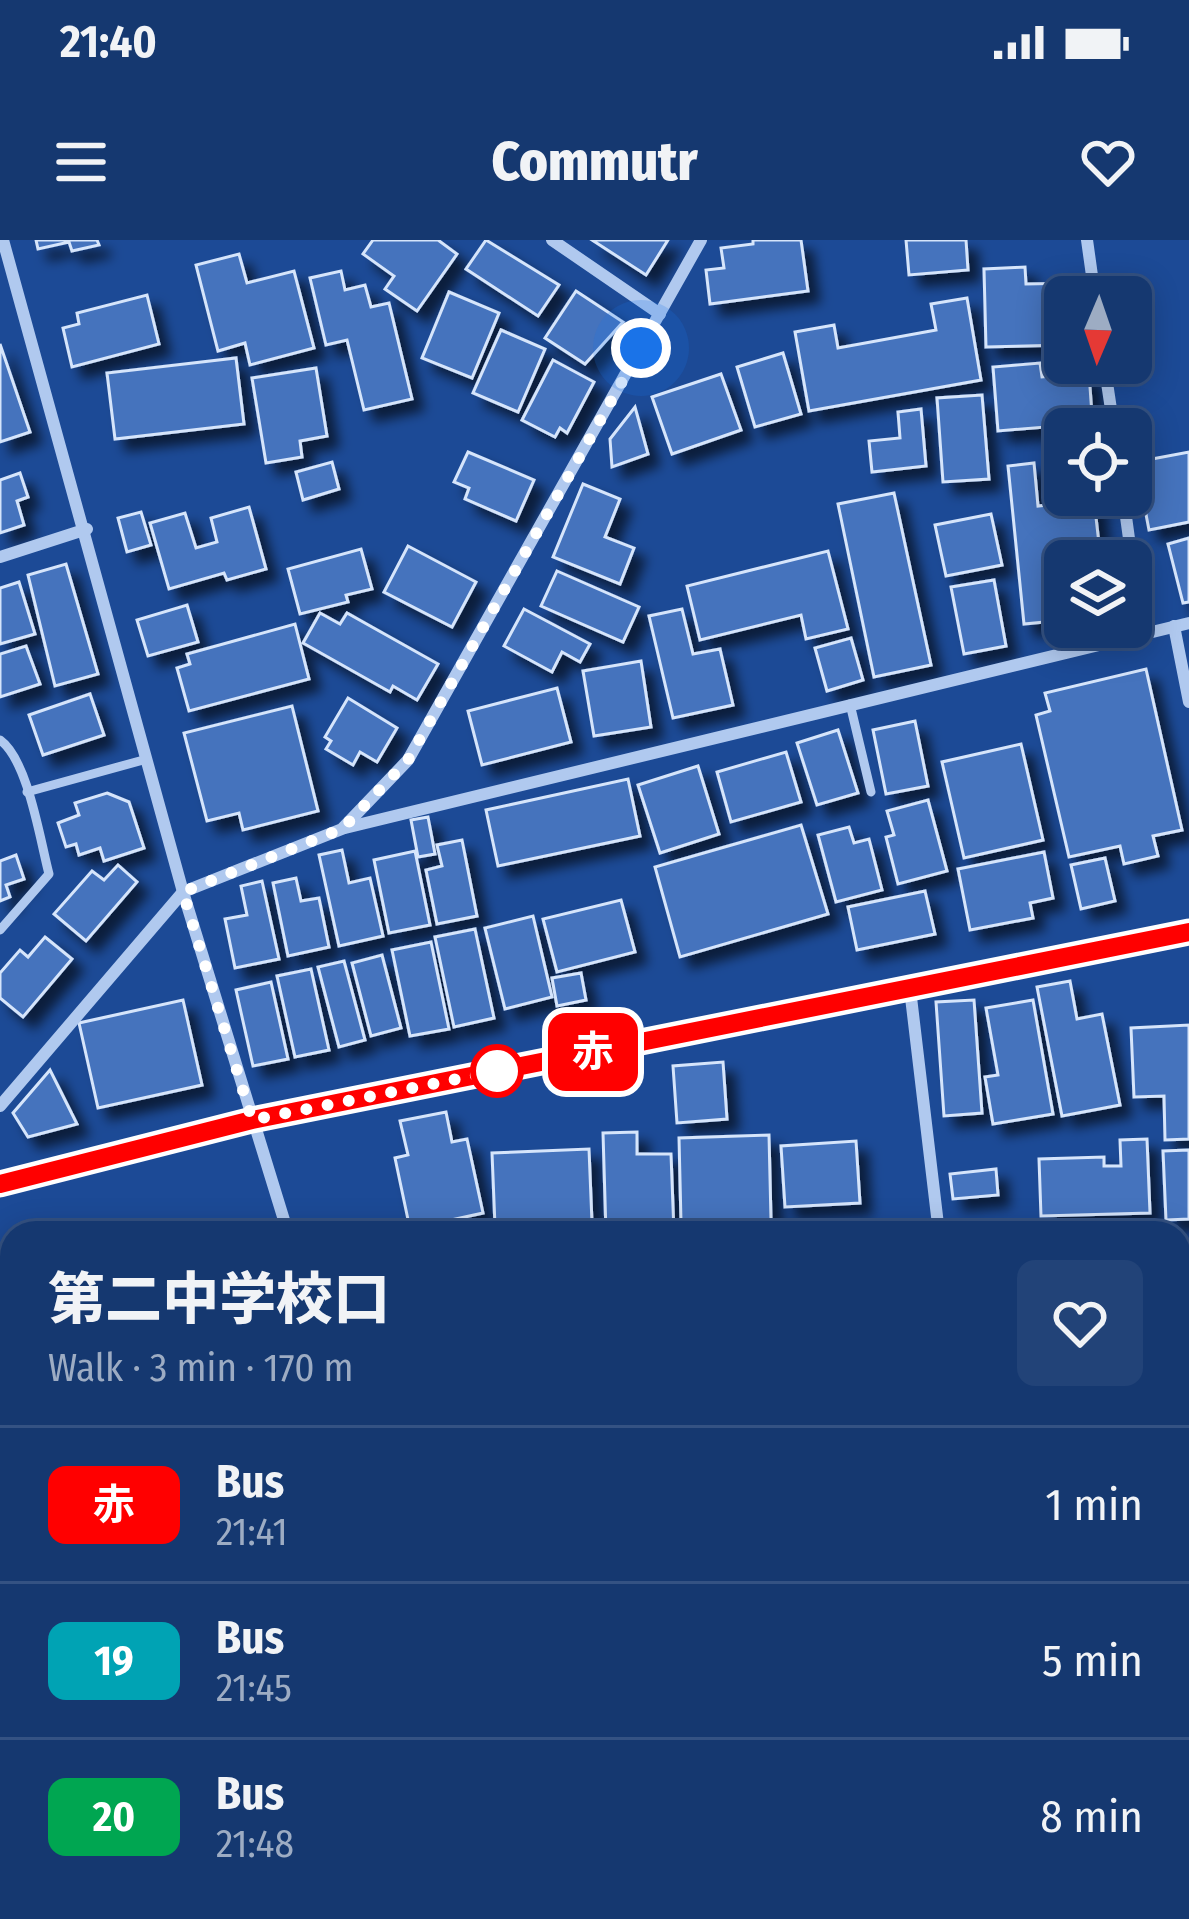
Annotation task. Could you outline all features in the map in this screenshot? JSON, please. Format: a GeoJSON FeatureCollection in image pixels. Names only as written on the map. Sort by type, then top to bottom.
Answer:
{"type":"FeatureCollection","features":[{"type":"Feature","properties":{"kind":"street"},"geometry":{"type":"LineString","coordinates":[[3,240],[87,529],[183,892],[284,1221]]}},
{"type":"Feature","properties":{"kind":"street"},"geometry":{"type":"LineString","coordinates":[[552,240],[660,314]]}},
{"type":"Feature","properties":{"kind":"street"},"geometry":{"type":"LineString","coordinates":[[342,829],[408,760],[701,240]]}},
{"type":"Feature","properties":{"kind":"street"},"geometry":{"type":"LineString","coordinates":[[1088,240],[1092,276]]}},
{"type":"Feature","properties":{"kind":"street"},"geometry":{"type":"LineString","coordinates":[[0,556],[87,529]]}},
{"type":"Feature","properties":{"kind":"street"},"geometry":{"type":"LineString","coordinates":[[1181,624],[1189,702]]}},
{"type":"Feature","properties":{"kind":"street"},"geometry":{"type":"LineString","coordinates":[[0,1106],[183,892],[342,829],[1080,648]]}},
{"type":"Feature","properties":{"kind":"street"},"geometry":{"type":"LineString","coordinates":[[0,1184],[252,1120],[1189,932]]}},
{"type":"Feature","properties":{"kind":"street"},"geometry":{"type":"LineString","coordinates":[[910,989],[938,1221]]}},
{"type":"Feature","properties":{"kind":"lane"},"geometry":{"type":"LineString","coordinates":[[850,704],[871,792]]}},
{"type":"Feature","properties":{"kind":"lane"},"geometry":{"type":"LineString","coordinates":[[0,740],[10,747],[27,792],[49,874],[0,930]]}},
{"type":"Feature","properties":{"kind":"lane"},"geometry":{"type":"LineString","coordinates":[[27,792],[148,759]]}},
{"type":"Feature","properties":{"kind":"building"},"geometry":{"type":"Polygon","coordinates":[[[36,240],[97,240],[99,245],[72,251],[69,242],[38,249],[36,240]]]}},
{"type":"Feature","properties":{"kind":"building"},"geometry":{"type":"Polygon","coordinates":[[[373,240],[438,240],[457,254],[417,311],[385,289],[394,276],[363,254],[373,240]]]}},
{"type":"Feature","properties":{"kind":"building"},"geometry":{"type":"Polygon","coordinates":[[[486,240],[559,285],[538,316],[466,269],[486,240]]]}},
{"type":"Feature","properties":{"kind":"building"},"geometry":{"type":"Polygon","coordinates":[[[592,240],[668,240],[646,275],[592,240]]]}},
{"type":"Feature","properties":{"kind":"building"},"geometry":{"type":"Polygon","coordinates":[[[753,240],[801,240],[808,291],[710,304],[706,270],[724,268],[721,248],[753,244],[753,240]]]}},
{"type":"Feature","properties":{"kind":"building"},"geometry":{"type":"Polygon","coordinates":[[[906,240],[966,240],[968,270],[909,275],[906,240]]]}},
{"type":"Feature","properties":{"kind":"building"},"geometry":{"type":"Polygon","coordinates":[[[239,254],[247,283],[294,271],[314,348],[250,365],[245,343],[218,351],[196,265],[239,254]]]}},
{"type":"Feature","properties":{"kind":"building"},"geometry":{"type":"Polygon","coordinates":[[[1025,267],[1026,284],[1044,284],[1044,346],[986,347],[984,269],[1025,267]]]}},
{"type":"Feature","properties":{"kind":"building"},"geometry":{"type":"Polygon","coordinates":[[[341,271],[345,290],[365,285],[371,307],[389,303],[412,399],[364,410],[347,340],[326,345],[310,278],[341,271]]]}},
{"type":"Feature","properties":{"kind":"building"},"geometry":{"type":"Polygon","coordinates":[[[576,291],[623,322],[585,364],[545,338],[576,291]]]}},
{"type":"Feature","properties":{"kind":"building"},"geometry":{"type":"Polygon","coordinates":[[[449,292],[499,313],[472,378],[422,358],[449,292]]]}},
{"type":"Feature","properties":{"kind":"building"},"geometry":{"type":"Polygon","coordinates":[[[147,295],[159,344],[72,367],[63,328],[79,324],[77,313],[147,295]]]}},
{"type":"Feature","properties":{"kind":"building"},"geometry":{"type":"Polygon","coordinates":[[[967,298],[981,380],[809,411],[795,332],[834,325],[838,348],[936,330],[931,304],[967,298]]]}},
{"type":"Feature","properties":{"kind":"building"},"geometry":{"type":"Polygon","coordinates":[[[501,330],[545,349],[518,412],[473,393],[501,330]]]}},
{"type":"Feature","properties":{"kind":"building"},"geometry":{"type":"Polygon","coordinates":[[[0,344],[30,432],[0,442],[0,344]]]}},
{"type":"Feature","properties":{"kind":"building"},"geometry":{"type":"Polygon","coordinates":[[[783,353],[801,414],[755,427],[737,367],[783,353]]]}},
{"type":"Feature","properties":{"kind":"building"},"geometry":{"type":"Polygon","coordinates":[[[236,358],[244,424],[115,439],[107,373],[236,358]]]}},
{"type":"Feature","properties":{"kind":"building"},"geometry":{"type":"Polygon","coordinates":[[[553,360],[594,382],[567,433],[560,428],[555,437],[522,420],[553,360]]]}},
{"type":"Feature","properties":{"kind":"building"},"geometry":{"type":"Polygon","coordinates":[[[1040,363],[1044,384],[1090,384],[1092,408],[1044,408],[1044,427],[998,431],[993,367],[1040,363]]]}},
{"type":"Feature","properties":{"kind":"building"},"geometry":{"type":"Polygon","coordinates":[[[316,368],[327,436],[300,441],[302,457],[266,463],[252,378],[316,368]]]}},
{"type":"Feature","properties":{"kind":"building"},"geometry":{"type":"Polygon","coordinates":[[[721,374],[741,430],[672,454],[652,397],[721,374]]]}},
{"type":"Feature","properties":{"kind":"building"},"geometry":{"type":"Polygon","coordinates":[[[982,395],[989,479],[943,482],[937,398],[982,395]]]}},
{"type":"Feature","properties":{"kind":"building"},"geometry":{"type":"Polygon","coordinates":[[[635,407],[648,454],[612,467],[610,439],[635,407]]]}},
{"type":"Feature","properties":{"kind":"building"},"geometry":{"type":"Polygon","coordinates":[[[921,409],[926,466],[872,472],[869,441],[900,438],[898,412],[921,409]]]}},
{"type":"Feature","properties":{"kind":"building"},"geometry":{"type":"Polygon","coordinates":[[[468,452],[534,480],[516,521],[465,499],[469,488],[454,482],[468,452]]]}},
{"type":"Feature","properties":{"kind":"building"},"geometry":{"type":"Polygon","coordinates":[[[1189,452],[1189,522],[1149,530],[1152,459],[1189,452]]]}},
{"type":"Feature","properties":{"kind":"building"},"geometry":{"type":"Polygon","coordinates":[[[332,462],[339,489],[303,500],[296,472],[332,462]]]}},
{"type":"Feature","properties":{"kind":"building"},"geometry":{"type":"Polygon","coordinates":[[[1034,463],[1038,506],[1044,505],[1044,516],[1096,516],[1099,540],[1044,540],[1044,622],[1024,624],[1008,466],[1034,463]]]}},
{"type":"Feature","properties":{"kind":"building"},"geometry":{"type":"Polygon","coordinates":[[[20,473],[28,497],[17,501],[24,525],[0,533],[0,480],[20,473]]]}},
{"type":"Feature","properties":{"kind":"building"},"geometry":{"type":"Polygon","coordinates":[[[583,484],[620,499],[605,537],[634,548],[620,584],[553,557],[583,484]]]}},
{"type":"Feature","properties":{"kind":"building"},"geometry":{"type":"Polygon","coordinates":[[[894,493],[931,665],[874,677],[838,504],[894,493]]]}},
{"type":"Feature","properties":{"kind":"building"},"geometry":{"type":"Polygon","coordinates":[[[249,507],[266,569],[227,580],[224,573],[169,589],[150,523],[185,513],[196,548],[217,542],[211,518],[249,507]]]}},
{"type":"Feature","properties":{"kind":"building"},"geometry":{"type":"Polygon","coordinates":[[[141,512],[151,545],[127,552],[118,518],[141,512]]]}},
{"type":"Feature","properties":{"kind":"building"},"geometry":{"type":"Polygon","coordinates":[[[991,514],[1002,565],[946,576],[935,525],[991,514]]]}},
{"type":"Feature","properties":{"kind":"building"},"geometry":{"type":"Polygon","coordinates":[[[1189,538],[1189,602],[1183,603],[1168,544],[1189,538]]]}},
{"type":"Feature","properties":{"kind":"building"},"geometry":{"type":"Polygon","coordinates":[[[408,546],[476,582],[452,627],[384,592],[408,546]]]}},
{"type":"Feature","properties":{"kind":"building"},"geometry":{"type":"Polygon","coordinates":[[[361,549],[372,589],[346,595],[348,602],[300,614],[288,569],[361,549]]]}},
{"type":"Feature","properties":{"kind":"building"},"geometry":{"type":"Polygon","coordinates":[[[828,551],[848,629],[806,639],[801,615],[700,640],[687,586],[828,551]]]}},
{"type":"Feature","properties":{"kind":"building"},"geometry":{"type":"Polygon","coordinates":[[[66,564],[98,674],[55,686],[28,575],[66,564]]]}},
{"type":"Feature","properties":{"kind":"building"},"geometry":{"type":"Polygon","coordinates":[[[557,571],[639,607],[623,642],[541,606],[557,571]]]}},
{"type":"Feature","properties":{"kind":"building"},"geometry":{"type":"Polygon","coordinates":[[[994,580],[1006,646],[964,654],[951,587],[994,580]]]}},
{"type":"Feature","properties":{"kind":"building"},"geometry":{"type":"Polygon","coordinates":[[[19,582],[35,634],[0,644],[0,588],[19,582]]]}},
{"type":"Feature","properties":{"kind":"building"},"geometry":{"type":"Polygon","coordinates":[[[187,605],[198,642],[148,656],[137,620],[187,605]]]}},
{"type":"Feature","properties":{"kind":"building"},"geometry":{"type":"Polygon","coordinates":[[[524,609],[590,644],[580,662],[562,652],[552,672],[504,646],[524,609]]]}},
{"type":"Feature","properties":{"kind":"building"},"geometry":{"type":"Polygon","coordinates":[[[682,609],[693,654],[720,649],[733,705],[673,718],[649,616],[682,609]]]}},
{"type":"Feature","properties":{"kind":"building"},"geometry":{"type":"Polygon","coordinates":[[[320,613],[340,624],[347,613],[438,664],[417,700],[393,686],[390,692],[303,643],[320,613]]]}},
{"type":"Feature","properties":{"kind":"building"},"geometry":{"type":"Polygon","coordinates":[[[295,624],[309,679],[189,711],[177,668],[190,664],[187,654],[295,624]]]}},
{"type":"Feature","properties":{"kind":"building"},"geometry":{"type":"Polygon","coordinates":[[[851,638],[863,680],[827,691],[815,648],[851,638]]]}},
{"type":"Feature","properties":{"kind":"building"},"geometry":{"type":"Polygon","coordinates":[[[26,646],[40,684],[0,697],[0,654],[26,646]]]}},
{"type":"Feature","properties":{"kind":"building"},"geometry":{"type":"Polygon","coordinates":[[[641,661],[651,727],[594,736],[583,671],[641,661]]]}},
{"type":"Feature","properties":{"kind":"building"},"geometry":{"type":"Polygon","coordinates":[[[1146,669],[1182,830],[1153,836],[1158,856],[1124,864],[1120,846],[1069,857],[1036,715],[1050,711],[1045,693],[1146,669]]]}},
{"type":"Feature","properties":{"kind":"building"},"geometry":{"type":"Polygon","coordinates":[[[557,688],[571,742],[482,765],[468,711],[557,688]]]}},
{"type":"Feature","properties":{"kind":"building"},"geometry":{"type":"Polygon","coordinates":[[[90,694],[104,735],[43,755],[29,715],[90,694]]]}},
{"type":"Feature","properties":{"kind":"building"},"geometry":{"type":"Polygon","coordinates":[[[348,698],[397,728],[377,762],[360,752],[353,765],[326,749],[331,741],[325,737],[348,698]]]}},
{"type":"Feature","properties":{"kind":"building"},"geometry":{"type":"Polygon","coordinates":[[[292,706],[318,811],[243,830],[239,813],[207,821],[184,733],[292,706]]]}},
{"type":"Feature","properties":{"kind":"building"},"geometry":{"type":"Polygon","coordinates":[[[915,721],[928,786],[886,794],[873,730],[915,721]]]}},
{"type":"Feature","properties":{"kind":"building"},"geometry":{"type":"Polygon","coordinates":[[[838,730],[858,793],[817,805],[797,743],[838,730]]]}},
{"type":"Feature","properties":{"kind":"building"},"geometry":{"type":"Polygon","coordinates":[[[1021,744],[1043,840],[964,858],[942,762],[1021,744]]]}},
{"type":"Feature","properties":{"kind":"building"},"geometry":{"type":"Polygon","coordinates":[[[786,752],[801,802],[731,822],[717,772],[786,752]]]}},
{"type":"Feature","properties":{"kind":"building"},"geometry":{"type":"Polygon","coordinates":[[[698,766],[719,834],[660,853],[638,785],[698,766]]]}},
{"type":"Feature","properties":{"kind":"building"},"geometry":{"type":"Polygon","coordinates":[[[628,779],[640,836],[498,866],[486,810],[628,779]]]}},
{"type":"Feature","properties":{"kind":"building"},"geometry":{"type":"Polygon","coordinates":[[[107,793],[129,802],[144,848],[104,861],[100,848],[79,855],[76,844],[66,847],[58,823],[79,815],[75,803],[107,793]]]}},
{"type":"Feature","properties":{"kind":"building"},"geometry":{"type":"Polygon","coordinates":[[[928,800],[947,871],[898,884],[886,837],[894,835],[887,811],[928,800]]]}},
{"type":"Feature","properties":{"kind":"building"},"geometry":{"type":"Polygon","coordinates":[[[428,817],[435,854],[418,857],[411,820],[428,817]]]}},
{"type":"Feature","properties":{"kind":"building"},"geometry":{"type":"Polygon","coordinates":[[[801,825],[828,914],[680,957],[655,867],[801,825]]]}},
{"type":"Feature","properties":{"kind":"building"},"geometry":{"type":"Polygon","coordinates":[[[849,827],[854,843],[869,839],[882,890],[836,902],[818,835],[849,827]]]}},
{"type":"Feature","properties":{"kind":"building"},"geometry":{"type":"Polygon","coordinates":[[[462,840],[477,916],[437,924],[426,870],[442,866],[437,845],[462,840]]]}},
{"type":"Feature","properties":{"kind":"building"},"geometry":{"type":"Polygon","coordinates":[[[342,850],[349,883],[370,878],[383,936],[339,946],[319,855],[342,850]]]}},
{"type":"Feature","properties":{"kind":"building"},"geometry":{"type":"Polygon","coordinates":[[[415,851],[430,925],[389,933],[374,860],[415,851]]]}},
{"type":"Feature","properties":{"kind":"building"},"geometry":{"type":"Polygon","coordinates":[[[1044,852],[1053,898],[1030,903],[1033,918],[970,930],[958,869],[1044,852]]]}},
{"type":"Feature","properties":{"kind":"building"},"geometry":{"type":"Polygon","coordinates":[[[16,855],[24,879],[6,885],[10,897],[0,901],[0,861],[16,855]]]}},
{"type":"Feature","properties":{"kind":"building"},"geometry":{"type":"Polygon","coordinates":[[[1105,858],[1115,901],[1081,909],[1071,865],[1105,858]]]}},
{"type":"Feature","properties":{"kind":"building"},"geometry":{"type":"Polygon","coordinates":[[[118,865],[137,882],[86,941],[54,914],[92,871],[104,880],[118,865]]]}},
{"type":"Feature","properties":{"kind":"building"},"geometry":{"type":"Polygon","coordinates":[[[296,878],[301,901],[319,898],[329,947],[288,956],[273,883],[296,878]]]}},
{"type":"Feature","properties":{"kind":"building"},"geometry":{"type":"Polygon","coordinates":[[[262,881],[279,959],[235,968],[225,919],[247,915],[241,886],[262,881]]]}},
{"type":"Feature","properties":{"kind":"building"},"geometry":{"type":"Polygon","coordinates":[[[925,891],[935,934],[857,950],[848,907],[925,891]]]}},
{"type":"Feature","properties":{"kind":"building"},"geometry":{"type":"Polygon","coordinates":[[[621,900],[635,952],[557,972],[543,919],[621,900]]]}},
{"type":"Feature","properties":{"kind":"building"},"geometry":{"type":"Polygon","coordinates":[[[533,916],[552,997],[505,1009],[485,928],[533,916]]]}},
{"type":"Feature","properties":{"kind":"building"},"geometry":{"type":"Polygon","coordinates":[[[475,929],[494,1018],[454,1027],[435,937],[475,929]]]}},
{"type":"Feature","properties":{"kind":"building"},"geometry":{"type":"Polygon","coordinates":[[[45,937],[72,959],[23,1017],[0,998],[0,973],[20,950],[28,957],[45,937]]]}},
{"type":"Feature","properties":{"kind":"building"},"geometry":{"type":"Polygon","coordinates":[[[431,942],[449,1029],[410,1036],[392,950],[431,942]]]}},
{"type":"Feature","properties":{"kind":"building"},"geometry":{"type":"Polygon","coordinates":[[[382,955],[401,1028],[371,1036],[352,963],[382,955]]]}},
{"type":"Feature","properties":{"kind":"building"},"geometry":{"type":"Polygon","coordinates":[[[344,961],[365,1040],[339,1047],[318,967],[344,961]]]}},
{"type":"Feature","properties":{"kind":"building"},"geometry":{"type":"Polygon","coordinates":[[[311,969],[329,1050],[295,1057],[277,976],[311,969]]]}},
{"type":"Feature","properties":{"kind":"building"},"geometry":{"type":"Polygon","coordinates":[[[581,973],[586,1000],[557,1006],[552,978],[581,973]]]}},
{"type":"Feature","properties":{"kind":"building"},"geometry":{"type":"Polygon","coordinates":[[[1070,981],[1077,1019],[1102,1014],[1120,1105],[1062,1116],[1037,987],[1070,981]]]}},
{"type":"Feature","properties":{"kind":"building"},"geometry":{"type":"Polygon","coordinates":[[[271,982],[288,1059],[253,1066],[236,990],[271,982]]]}},
{"type":"Feature","properties":{"kind":"building"},"geometry":{"type":"Polygon","coordinates":[[[183,1000],[202,1085],[98,1108],[79,1023],[183,1000]]]}},
{"type":"Feature","properties":{"kind":"building"},"geometry":{"type":"Polygon","coordinates":[[[974,1000],[982,1113],[944,1116],[936,1002],[974,1000]]]}},
{"type":"Feature","properties":{"kind":"building"},"geometry":{"type":"Polygon","coordinates":[[[1033,1000],[1053,1114],[993,1124],[985,1077],[998,1075],[986,1008],[1033,1000]]]}},
{"type":"Feature","properties":{"kind":"building"},"geometry":{"type":"Polygon","coordinates":[[[1189,1025],[1189,1139],[1165,1140],[1164,1096],[1134,1097],[1131,1028],[1189,1025]]]}},
{"type":"Feature","properties":{"kind":"building"},"geometry":{"type":"Polygon","coordinates":[[[723,1062],[727,1119],[677,1123],[673,1066],[723,1062]]]}},
{"type":"Feature","properties":{"kind":"building"},"geometry":{"type":"Polygon","coordinates":[[[50,1070],[77,1124],[28,1137],[13,1113],[50,1070]]]}},
{"type":"Feature","properties":{"kind":"building"},"geometry":{"type":"Polygon","coordinates":[[[446,1112],[452,1142],[467,1139],[483,1213],[446,1221],[408,1221],[395,1158],[408,1155],[400,1121],[446,1112]]]}},
{"type":"Feature","properties":{"kind":"building"},"geometry":{"type":"Polygon","coordinates":[[[637,1132],[637,1154],[671,1154],[674,1221],[606,1221],[603,1133],[637,1132]]]}},
{"type":"Feature","properties":{"kind":"building"},"geometry":{"type":"Polygon","coordinates":[[[769,1135],[771,1220],[681,1221],[679,1138],[769,1135]]]}},
{"type":"Feature","properties":{"kind":"building"},"geometry":{"type":"Polygon","coordinates":[[[1147,1139],[1150,1213],[1041,1216],[1039,1159],[1104,1157],[1104,1166],[1121,1166],[1120,1140],[1147,1139]]]}},
{"type":"Feature","properties":{"kind":"building"},"geometry":{"type":"Polygon","coordinates":[[[856,1141],[860,1203],[785,1207],[781,1146],[856,1141]]]}},
{"type":"Feature","properties":{"kind":"building"},"geometry":{"type":"Polygon","coordinates":[[[589,1149],[592,1221],[495,1221],[492,1153],[589,1149]]]}},
{"type":"Feature","properties":{"kind":"building"},"geometry":{"type":"Polygon","coordinates":[[[1189,1150],[1189,1219],[1166,1220],[1163,1151],[1189,1150]]]}},
{"type":"Feature","properties":{"kind":"building"},"geometry":{"type":"Polygon","coordinates":[[[996,1169],[998,1195],[953,1199],[950,1174],[996,1169]]]}},
{"type":"Feature","properties":{"kind":"bus line","name":"赤"},"geometry":{"type":"LineString","coordinates":[[0,1184],[32,1172],[252,1120],[1189,932]]}},
{"type":"Feature","properties":{"kind":"route"},"geometry":{"type":"LineString","coordinates":[[497,1071],[252,1120],[183,892],[342,829],[408,760],[641,348]]}}]}
